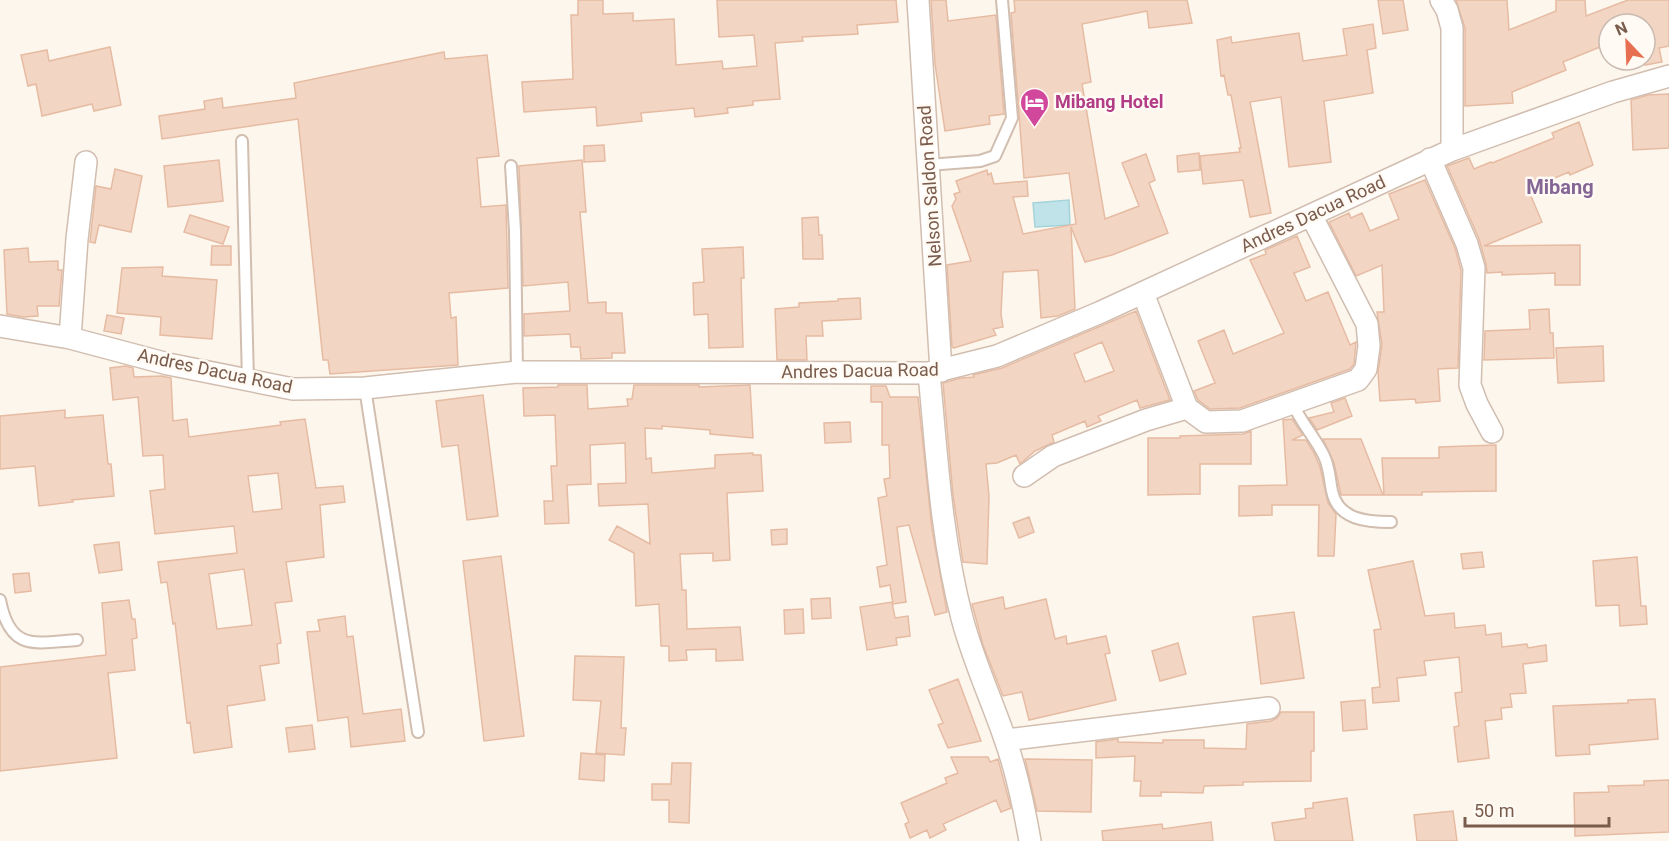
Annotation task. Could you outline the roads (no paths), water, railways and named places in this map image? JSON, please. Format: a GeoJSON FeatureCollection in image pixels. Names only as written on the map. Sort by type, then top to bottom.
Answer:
{"type":"FeatureCollection","features":[{"type":"Feature","properties":{"kind":"street","name":"Nelson Saldon Road"},"geometry":{"type":"LineString","coordinates":[[918,0],[928,165],[939,500],[946,546],[962,619],[976,664],[1006,740],[1026,813],[1030,841]]}},
{"type":"Feature","properties":{"kind":"street"},"geometry":{"type":"LineString","coordinates":[[1441,0],[1447,10],[1452,28],[1452,150]]}},
{"type":"Feature","properties":{"kind":"street","name":"Andres Dacua Road"},"geometry":{"type":"LineString","coordinates":[[0,326],[70,338],[168,364],[248,382],[293,389],[364,388],[517,372],[935,372],[997,356],[1143,292],[1452,150],[1613,92],[1669,76]]}},
{"type":"Feature","properties":{"kind":"street"},"geometry":{"type":"LineString","coordinates":[[1430,159],[1467,244],[1474,268],[1470,385],[1492,432]]}},
{"type":"Feature","properties":{"kind":"street"},"geometry":{"type":"LineString","coordinates":[[70,338],[86,162]]}},
{"type":"Feature","properties":{"kind":"street"},"geometry":{"type":"LineString","coordinates":[[1143,292],[1188,408],[1206,422],[1242,421],[1358,380],[1366,369],[1367,324],[1311,215]]}},
{"type":"Feature","properties":{"kind":"street"},"geometry":{"type":"LineString","coordinates":[[1024,476],[1053,456],[1146,420],[1188,408]]}},
{"type":"Feature","properties":{"kind":"street"},"geometry":{"type":"LineString","coordinates":[[1006,740],[1269,708]]}},
{"type":"Feature","properties":{"kind":"lane"},"geometry":{"type":"LineString","coordinates":[[928,165],[980,161],[995,156],[1012,118],[1002,0]]}},
{"type":"Feature","properties":{"kind":"lane"},"geometry":{"type":"LineString","coordinates":[[242,141],[248,382]]}},
{"type":"Feature","properties":{"kind":"lane"},"geometry":{"type":"LineString","coordinates":[[511,166],[515,231],[517,372]]}},
{"type":"Feature","properties":{"kind":"lane"},"geometry":{"type":"LineString","coordinates":[[364,388],[418,732]]}},
{"type":"Feature","properties":{"kind":"lane"},"geometry":{"type":"LineString","coordinates":[[1293,404],[1298,416],[1316,440],[1330,469],[1335,503],[1344,512],[1364,522],[1391,522]]}},
{"type":"Feature","properties":{"kind":"lane"},"geometry":{"type":"LineString","coordinates":[[0,600],[11,631],[21,640],[35,644],[77,640]]}},
{"type":"Feature","properties":{"kind":"water"},"geometry":{"type":"Polygon","coordinates":[[[1069,200],[1070,225],[1035,227],[1033,203],[1069,200]]]}},
{"type":"Feature","properties":{"kind":"place","name":"Mibang Hotel"},"geometry":{"type":"Point","coordinates":[1034,128]}},
{"type":"Feature","properties":{"kind":"district","name":"Mibang"},"geometry":{"type":"Point","coordinates":[1560,187]}}]}
